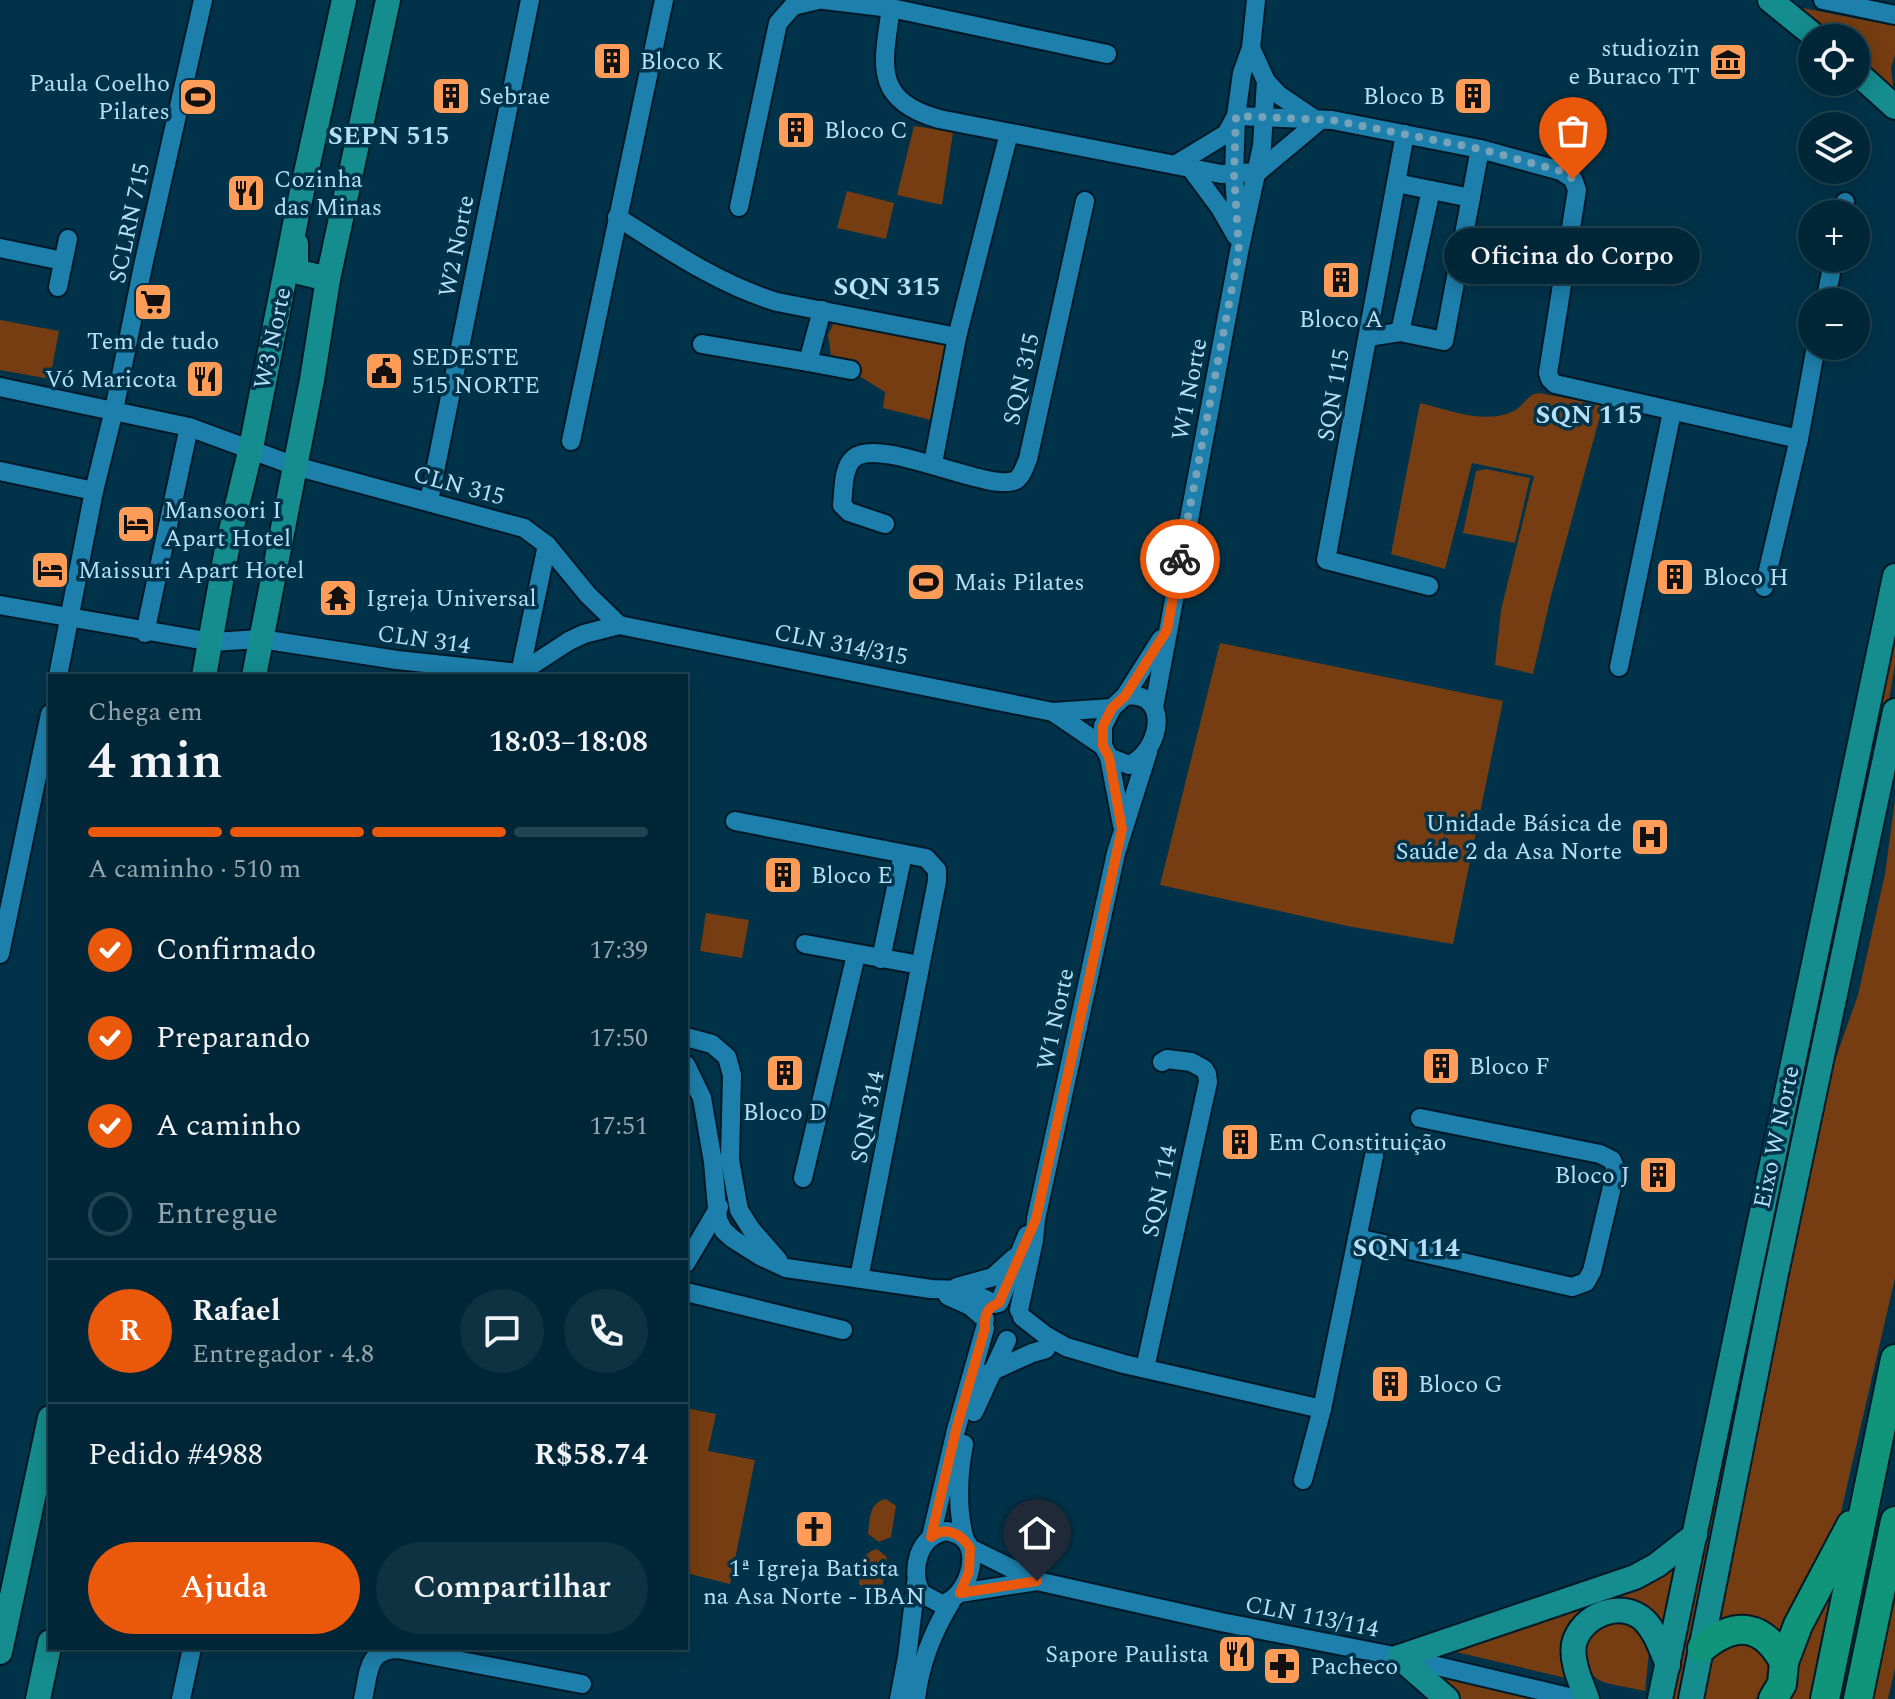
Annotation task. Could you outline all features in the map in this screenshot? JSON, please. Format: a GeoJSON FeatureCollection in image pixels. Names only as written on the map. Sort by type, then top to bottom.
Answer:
{"type":"FeatureCollection","features":[{"type":"Feature","properties":{"kind":"highway"},"geometry":{"type":"LineString","coordinates":[[1825,1699],[1895,1359]]}},
{"type":"Feature","properties":{"kind":"highway"},"geometry":{"type":"LineString","coordinates":[[1773,1699],[1782,1684],[1784,1662],[1798,1625],[1865,1499]]}},
{"type":"Feature","properties":{"kind":"highway"},"geometry":{"type":"LineString","coordinates":[[1858,1699],[1895,1523]]}},
{"type":"Feature","properties":{"kind":"highway"},"geometry":{"type":"LineString","coordinates":[[1702,1648],[1720,1633],[1738,1629],[1754,1631],[1775,1646],[1784,1662]]}},
{"type":"Feature","properties":{"kind":"main road","name":"W3 Norte"},"geometry":{"type":"LineString","coordinates":[[204,674],[228,543],[251,448],[265,367],[344,0]]}},
{"type":"Feature","properties":{"kind":"main road","name":"W3 Norte"},"geometry":{"type":"LineString","coordinates":[[254,674],[312,380],[328,279],[388,0]]}},
{"type":"Feature","properties":{"kind":"main road"},"geometry":{"type":"LineString","coordinates":[[1770,0],[1800,24]]}},
{"type":"Feature","properties":{"kind":"main road"},"geometry":{"type":"LineString","coordinates":[[1870,85],[1895,107]]}},
{"type":"Feature","properties":{"kind":"main road"},"geometry":{"type":"LineString","coordinates":[[297,214],[296,267],[299,272],[328,279]]}},
{"type":"Feature","properties":{"kind":"main road"},"geometry":{"type":"LineString","coordinates":[[282,296],[309,302],[313,311],[312,380]]}},
{"type":"Feature","properties":{"kind":"main road","name":"Eixo W Norte"},"geometry":{"type":"LineString","coordinates":[[1660,1699],[1895,576]]}},
{"type":"Feature","properties":{"kind":"main road","name":"Eixo W Norte"},"geometry":{"type":"LineString","coordinates":[[1691,1699],[1781,1249],[1895,711]]}},
{"type":"Feature","properties":{"kind":"main road"},"geometry":{"type":"LineString","coordinates":[[0,1652],[48,1427]]}},
{"type":"Feature","properties":{"kind":"main road"},"geometry":{"type":"LineString","coordinates":[[1399,1657],[1635,1577],[1657,1565],[1695,1535]]}},
{"type":"Feature","properties":{"kind":"main road"},"geometry":{"type":"LineString","coordinates":[[1587,1699],[1577,1672],[1574,1645],[1580,1630],[1603,1612],[1630,1611],[1641,1618],[1652,1629],[1668,1665]]}},
{"type":"Feature","properties":{"kind":"main road"},"geometry":{"type":"LineString","coordinates":[[38,1699],[48,1650]]}},
{"type":"Feature","properties":{"kind":"main road"},"geometry":{"type":"LineString","coordinates":[[1399,1657],[1447,1699]]}},
{"type":"Feature","properties":{"kind":"street","name":"SCLRN 715"},"geometry":{"type":"LineString","coordinates":[[58,674],[94,491],[203,0]]}},
{"type":"Feature","properties":{"kind":"street","name":"W2 Norte"},"geometry":{"type":"LineString","coordinates":[[429,501],[530,0]]}},
{"type":"Feature","properties":{"kind":"street"},"geometry":{"type":"LineString","coordinates":[[571,441],[664,0]]}},
{"type":"Feature","properties":{"kind":"street"},"geometry":{"type":"LineString","coordinates":[[739,207],[778,23],[793,6],[821,0],[891,8],[1107,54]]}},
{"type":"Feature","properties":{"kind":"street","name":"W1 Norte"},"geometry":{"type":"LineString","coordinates":[[1238,245],[1234,174],[1236,116],[1242,73],[1251,48],[1256,0]]}},
{"type":"Feature","properties":{"kind":"street"},"geometry":{"type":"LineString","coordinates":[[1823,0],[1895,15]]}},
{"type":"Feature","properties":{"kind":"street"},"geometry":{"type":"LineString","coordinates":[[891,8],[884,58],[885,76],[898,99],[918,113],[1183,167],[1234,174],[1258,172],[1319,121]]}},
{"type":"Feature","properties":{"kind":"street","name":"W1 Norte"},"geometry":{"type":"LineString","coordinates":[[1154,707],[1238,245],[1258,172],[1266,81],[1251,48]]}},
{"type":"Feature","properties":{"kind":"street"},"geometry":{"type":"LineString","coordinates":[[1266,81],[1285,101],[1319,121]]}},
{"type":"Feature","properties":{"kind":"street"},"geometry":{"type":"LineString","coordinates":[[1183,167],[1226,134],[1236,116],[1332,120],[1480,149],[1561,171],[1573,179],[1577,190],[1548,373],[1550,379],[1555,384],[1799,439]]}},
{"type":"Feature","properties":{"kind":"street"},"geometry":{"type":"LineString","coordinates":[[933,463],[957,337],[1009,133]]}},
{"type":"Feature","properties":{"kind":"street","name":"SQN 115"},"geometry":{"type":"LineString","coordinates":[[1405,134],[1326,560],[1429,586]]}},
{"type":"Feature","properties":{"kind":"street"},"geometry":{"type":"LineString","coordinates":[[1368,337],[1400,332],[1444,341],[1480,149]]}},
{"type":"Feature","properties":{"kind":"street"},"geometry":{"type":"LineString","coordinates":[[1183,167],[1220,208],[1238,245]]}},
{"type":"Feature","properties":{"kind":"street"},"geometry":{"type":"LineString","coordinates":[[1396,183],[1471,198]]}},
{"type":"Feature","properties":{"kind":"street"},"geometry":{"type":"LineString","coordinates":[[1400,332],[1431,190]]}},
{"type":"Feature","properties":{"kind":"street","name":"SQN 315"},"geometry":{"type":"LineString","coordinates":[[885,524],[849,512],[842,505],[846,469],[854,457],[867,453],[933,463],[997,482],[1015,481],[1019,477],[1028,459],[1085,201]]}},
{"type":"Feature","properties":{"kind":"street"},"geometry":{"type":"LineString","coordinates":[[617,217],[710,275],[749,294],[957,337]]}},
{"type":"Feature","properties":{"kind":"street"},"geometry":{"type":"LineString","coordinates":[[58,287],[68,239]]}},
{"type":"Feature","properties":{"kind":"street"},"geometry":{"type":"LineString","coordinates":[[0,248],[63,261]]}},
{"type":"Feature","properties":{"kind":"street"},"geometry":{"type":"LineString","coordinates":[[808,362],[822,310]]}},
{"type":"Feature","properties":{"kind":"street"},"geometry":{"type":"LineString","coordinates":[[702,344],[851,370]]}},
{"type":"Feature","properties":{"kind":"street"},"geometry":{"type":"LineString","coordinates":[[1764,587],[1799,439],[1813,360]]}},
{"type":"Feature","properties":{"kind":"street","name":"CLN 315"},"geometry":{"type":"LineString","coordinates":[[0,387],[189,427],[295,466],[524,528],[547,545],[588,595],[619,625]]}},
{"type":"Feature","properties":{"kind":"street"},"geometry":{"type":"LineString","coordinates":[[1619,667],[1672,412]]}},
{"type":"Feature","properties":{"kind":"street"},"geometry":{"type":"LineString","coordinates":[[145,633],[189,427]]}},
{"type":"Feature","properties":{"kind":"street"},"geometry":{"type":"LineString","coordinates":[[0,471],[94,491]]}},
{"type":"Feature","properties":{"kind":"street"},"geometry":{"type":"LineString","coordinates":[[520,673],[547,545]]}},
{"type":"Feature","properties":{"kind":"street","name":"CLN 314"},"geometry":{"type":"LineString","coordinates":[[0,605],[145,633],[212,642],[261,639],[395,668],[520,673]]}},
{"type":"Feature","properties":{"kind":"street"},"geometry":{"type":"LineString","coordinates":[[520,673],[569,641],[619,625]]}},
{"type":"Feature","properties":{"kind":"street","name":"CLN 314/315"},"geometry":{"type":"LineString","coordinates":[[619,625],[1053,712],[1119,702]]}},
{"type":"Feature","properties":{"kind":"street","name":"W1 Norte"},"geometry":{"type":"LineString","coordinates":[[1119,702],[1167,630]]}},
{"type":"Feature","properties":{"kind":"street"},"geometry":{"type":"LineString","coordinates":[[1145,698],[1154,707],[1155,734],[1148,752],[1129,765],[1106,752],[1103,726],[1119,702],[1145,698]]}},
{"type":"Feature","properties":{"kind":"street","name":"CLN 314/315"},"geometry":{"type":"LineString","coordinates":[[1053,712],[1106,752]]}},
{"type":"Feature","properties":{"kind":"street"},"geometry":{"type":"LineString","coordinates":[[0,954],[48,724]]}},
{"type":"Feature","properties":{"kind":"street","name":"W1 Norte"},"geometry":{"type":"LineString","coordinates":[[1106,752],[1122,829]]}},
{"type":"Feature","properties":{"kind":"street","name":"W1 Norte"},"geometry":{"type":"LineString","coordinates":[[1020,1313],[1036,1219],[1122,829],[1148,752]]}},
{"type":"Feature","properties":{"kind":"street","name":"SQN 314"},"geometry":{"type":"LineString","coordinates":[[735,821],[926,858],[937,870],[859,1278]]}},
{"type":"Feature","properties":{"kind":"street"},"geometry":{"type":"LineString","coordinates":[[881,959],[903,854]]}},
{"type":"Feature","properties":{"kind":"street"},"geometry":{"type":"LineString","coordinates":[[805,944],[920,965]]}},
{"type":"Feature","properties":{"kind":"street","name":"SQN 314"},"geometry":{"type":"LineString","coordinates":[[803,1178],[856,955]]}},
{"type":"Feature","properties":{"kind":"street"},"geometry":{"type":"LineString","coordinates":[[690,1044],[722,1051],[731,1067],[716,1210],[691,1255]]}},
{"type":"Feature","properties":{"kind":"street","name":"SQN 114"},"geometry":{"type":"LineString","coordinates":[[1145,1368],[1208,1082],[1207,1074],[1198,1065],[1167,1059],[1162,1062]]}},
{"type":"Feature","properties":{"kind":"street"},"geometry":{"type":"LineString","coordinates":[[688,1069],[702,1098],[744,1220],[786,1268]]}},
{"type":"Feature","properties":{"kind":"street"},"geometry":{"type":"LineString","coordinates":[[1357,1238],[1572,1287],[1586,1282],[1592,1271],[1616,1170],[1612,1160],[1600,1154],[1420,1118]]}},
{"type":"Feature","properties":{"kind":"street"},"geometry":{"type":"LineString","coordinates":[[1303,1480],[1322,1409],[1374,1156]]}},
{"type":"Feature","properties":{"kind":"street"},"geometry":{"type":"LineString","coordinates":[[716,1210],[737,1197]]}},
{"type":"Feature","properties":{"kind":"street"},"geometry":{"type":"LineString","coordinates":[[716,1210],[724,1231],[760,1256],[786,1268],[975,1294],[991,1313],[991,1335],[1046,1349]]}},
{"type":"Feature","properties":{"kind":"street","name":"W1 Norte"},"geometry":{"type":"LineString","coordinates":[[931,1537],[956,1430],[991,1313],[1036,1219]]}},
{"type":"Feature","properties":{"kind":"street"},"geometry":{"type":"LineString","coordinates":[[691,1255],[744,1220]]}},
{"type":"Feature","properties":{"kind":"street"},"geometry":{"type":"LineString","coordinates":[[938,1289],[980,1283],[993,1277],[1021,1249]]}},
{"type":"Feature","properties":{"kind":"street"},"geometry":{"type":"LineString","coordinates":[[688,1292],[843,1330]]}},
{"type":"Feature","properties":{"kind":"street"},"geometry":{"type":"LineString","coordinates":[[991,1313],[1006,1303],[1045,1335],[1066,1347],[1322,1409]]}},
{"type":"Feature","properties":{"kind":"street"},"geometry":{"type":"LineString","coordinates":[[916,1699],[919,1670],[940,1621],[969,1572],[967,1544],[959,1518],[966,1432],[990,1372],[1010,1339],[1019,1332],[1020,1313]]}},
{"type":"Feature","properties":{"kind":"street"},"geometry":{"type":"LineString","coordinates":[[990,1372],[1032,1353],[1066,1347]]}},
{"type":"Feature","properties":{"kind":"street"},"geometry":{"type":"LineString","coordinates":[[899,1699],[920,1553],[937,1532],[947,1531],[958,1535],[967,1544]]}},
{"type":"Feature","properties":{"kind":"street","name":"CLN 113/114"},"geometry":{"type":"LineString","coordinates":[[967,1544],[1037,1581],[1399,1657],[1577,1699]]}},
{"type":"Feature","properties":{"kind":"street","name":"CLN 113/114"},"geometry":{"type":"LineString","coordinates":[[956,1597],[1037,1581]]}},
{"type":"Feature","properties":{"kind":"street"},"geometry":{"type":"LineString","coordinates":[[916,1583],[921,1593],[931,1601],[941,1604],[956,1597]]}},
{"type":"Feature","properties":{"kind":"street"},"geometry":{"type":"LineString","coordinates":[[181,1699],[192,1650]]}},
{"type":"Feature","properties":{"kind":"street"},"geometry":{"type":"LineString","coordinates":[[363,1699],[373,1659],[384,1650]]}},
{"type":"Feature","properties":{"kind":"street"},"geometry":{"type":"LineString","coordinates":[[393,1650],[582,1684]]}},
{"type":"Feature","properties":{"kind":"shaded area"},"geometry":{"type":"Polygon","coordinates":[[[1787,5],[1895,26],[1895,55],[1891,68],[1895,102],[1870,80],[1870,24],[1809,24],[1787,5]]]}},
{"type":"Feature","properties":{"kind":"shaded area"},"geometry":{"type":"Polygon","coordinates":[[[914,126],[953,132],[942,205],[897,195],[914,126]]]}},
{"type":"Feature","properties":{"kind":"shaded area"},"geometry":{"type":"Polygon","coordinates":[[[847,191],[894,203],[886,239],[837,228],[847,191]]]}},
{"type":"Feature","properties":{"kind":"shaded area"},"geometry":{"type":"Polygon","coordinates":[[[0,320],[59,331],[50,379],[0,370],[0,320]]]}},
{"type":"Feature","properties":{"kind":"shaded area"},"geometry":{"type":"Polygon","coordinates":[[[835,320],[949,341],[931,420],[883,408],[885,392],[856,374],[853,360],[831,355],[828,335],[835,320]]]}},
{"type":"Feature","properties":{"kind":"shaded area"},"geometry":{"type":"Polygon","coordinates":[[[1539,393],[1603,405],[1533,674],[1495,665],[1501,610],[1534,476],[1472,463],[1445,569],[1391,554],[1420,403],[1467,415],[1491,417],[1514,411],[1532,395],[1539,393]]]}},
{"type":"Feature","properties":{"kind":"shaded area"},"geometry":{"type":"Polygon","coordinates":[[[1486,469],[1530,478],[1515,543],[1463,533],[1476,471],[1486,469]]]}},
{"type":"Feature","properties":{"kind":"shaded area"},"geometry":{"type":"Polygon","coordinates":[[[1895,605],[1895,664],[1883,735],[1681,1699],[1668,1699],[1895,605]]]}},
{"type":"Feature","properties":{"kind":"shaded area"},"geometry":{"type":"Polygon","coordinates":[[[1220,643],[1503,701],[1453,944],[1347,926],[1160,885],[1220,643]]]}},
{"type":"Feature","properties":{"kind":"shaded area"},"geometry":{"type":"Polygon","coordinates":[[[1895,800],[1895,1278],[1838,1525],[1818,1567],[1797,1596],[1780,1643],[1712,1630],[1828,1080],[1858,995],[1885,874],[1895,800]]]}},
{"type":"Feature","properties":{"kind":"shaded area"},"geometry":{"type":"Polygon","coordinates":[[[706,913],[749,920],[742,958],[700,951],[706,913]]]}},
{"type":"Feature","properties":{"kind":"shaded area"},"geometry":{"type":"Polygon","coordinates":[[[688,1408],[716,1414],[708,1451],[755,1460],[730,1584],[688,1574],[688,1408]]]}},
{"type":"Feature","properties":{"kind":"shaded area"},"geometry":{"type":"Polygon","coordinates":[[[886,1499],[896,1506],[891,1537],[879,1542],[868,1534],[870,1517],[873,1507],[886,1499]]]}},
{"type":"Feature","properties":{"kind":"shaded area"},"geometry":{"type":"Polygon","coordinates":[[[877,1549],[887,1557],[882,1588],[870,1592],[859,1584],[861,1568],[867,1554],[877,1549]]]}},
{"type":"Feature","properties":{"kind":"shaded area"},"geometry":{"type":"Polygon","coordinates":[[[1681,1552],[1663,1641],[1633,1603],[1618,1598],[1599,1604],[1574,1680],[1439,1648],[1681,1552]]]}},
{"type":"Feature","properties":{"kind":"shaded area"},"geometry":{"type":"Polygon","coordinates":[[[1835,1573],[1810,1699],[1779,1699],[1835,1573]]]}},
{"type":"Feature","properties":{"kind":"shaded area"},"geometry":{"type":"Polygon","coordinates":[[[1895,1587],[1895,1668],[1888,1699],[1870,1699],[1895,1587]]]}},
{"type":"Feature","properties":{"kind":"shaded area"},"geometry":{"type":"Polygon","coordinates":[[[1617,1616],[1647,1635],[1649,1652],[1645,1691],[1606,1683],[1592,1674],[1588,1665],[1583,1635],[1617,1616]]]}},
{"type":"Feature","properties":{"kind":"shaded area"},"geometry":{"type":"Polygon","coordinates":[[[1745,1635],[1775,1669],[1764,1692],[1755,1699],[1700,1699],[1711,1653],[1745,1635]]]}},
{"type":"Feature","properties":{"kind":"shaded area"},"geometry":{"type":"Polygon","coordinates":[[[1432,1675],[1555,1699],[1459,1699],[1432,1675]]]}},
{"type":"Feature","properties":{"kind":"way so far"},"geometry":{"type":"LineString","coordinates":[[1180,559],[1239,252],[1234,174],[1236,116],[1332,120],[1480,149],[1561,171],[1573,179]]}},
{"type":"Feature","properties":{"kind":"place","name":"Bloco K"},"geometry":{"type":"Point","coordinates":[612,61]}},
{"type":"Feature","properties":{"kind":"place","name":"studiozin e Buraco TT"},"geometry":{"type":"Point","coordinates":[1728,62]}},
{"type":"Feature","properties":{"kind":"place","name":"Sebrae"},"geometry":{"type":"Point","coordinates":[451,96]}},
{"type":"Feature","properties":{"kind":"place","name":"Bloco B"},"geometry":{"type":"Point","coordinates":[1473,96]}},
{"type":"Feature","properties":{"kind":"place","name":"Paula Coelho Pilates"},"geometry":{"type":"Point","coordinates":[198,97]}},
{"type":"Feature","properties":{"kind":"place","name":"Bloco C"},"geometry":{"type":"Point","coordinates":[796,130]}},
{"type":"Feature","properties":{"kind":"place","name":"Oficina do Corpo"},"geometry":{"type":"Point","coordinates":[1573,179]}},
{"type":"Feature","properties":{"kind":"place","name":"Cozinha das Minas"},"geometry":{"type":"Point","coordinates":[246,193]}},
{"type":"Feature","properties":{"kind":"place","name":"Bloco A"},"geometry":{"type":"Point","coordinates":[1341,280]}},
{"type":"Feature","properties":{"kind":"place","name":"Tem de tudo"},"geometry":{"type":"Point","coordinates":[153,302]}},
{"type":"Feature","properties":{"kind":"place","name":"SEDESTE 515 NORTE"},"geometry":{"type":"Point","coordinates":[384,371]}},
{"type":"Feature","properties":{"kind":"place","name":"Vó Maricota"},"geometry":{"type":"Point","coordinates":[205,379]}},
{"type":"Feature","properties":{"kind":"place","name":"Mansoori I Apart Hotel"},"geometry":{"type":"Point","coordinates":[136,524]}},
{"type":"Feature","properties":{"kind":"place","name":"Maissuri Apart Hotel"},"geometry":{"type":"Point","coordinates":[50,570]}},
{"type":"Feature","properties":{"kind":"place","name":"Bloco H"},"geometry":{"type":"Point","coordinates":[1675,577]}},
{"type":"Feature","properties":{"kind":"place","name":"Mais Pilates"},"geometry":{"type":"Point","coordinates":[926,582]}},
{"type":"Feature","properties":{"kind":"place","name":"Igreja Universal"},"geometry":{"type":"Point","coordinates":[338,598]}},
{"type":"Feature","properties":{"kind":"place","name":"Unidade Básica de Saúde 2 da Asa Norte"},"geometry":{"type":"Point","coordinates":[1650,837]}},
{"type":"Feature","properties":{"kind":"place","name":"Bloco E"},"geometry":{"type":"Point","coordinates":[783,875]}},
{"type":"Feature","properties":{"kind":"place","name":"Bloco F"},"geometry":{"type":"Point","coordinates":[1441,1066]}},
{"type":"Feature","properties":{"kind":"place","name":"Bloco D"},"geometry":{"type":"Point","coordinates":[785,1073]}},
{"type":"Feature","properties":{"kind":"place","name":"Em Constituição"},"geometry":{"type":"Point","coordinates":[1240,1142]}},
{"type":"Feature","properties":{"kind":"place","name":"Bloco J"},"geometry":{"type":"Point","coordinates":[1658,1175]}},
{"type":"Feature","properties":{"kind":"place","name":"Bloco G"},"geometry":{"type":"Point","coordinates":[1390,1384]}},
{"type":"Feature","properties":{"kind":"place","name":"1ª Igreja Batista na Asa Norte - IBAN"},"geometry":{"type":"Point","coordinates":[814,1529]}},
{"type":"Feature","properties":{"kind":"place","name":"Sapore Paulista"},"geometry":{"type":"Point","coordinates":[1237,1654]}},
{"type":"Feature","properties":{"kind":"place","name":"Pacheco"},"geometry":{"type":"Point","coordinates":[1282,1666]}},
{"type":"Feature","properties":{"kind":"district","name":"SEPN 515"},"geometry":{"type":"Point","coordinates":[389,135]}},
{"type":"Feature","properties":{"kind":"district","name":"SQN 315"},"geometry":{"type":"Point","coordinates":[887,286]}},
{"type":"Feature","properties":{"kind":"district","name":"SQN 115"},"geometry":{"type":"Point","coordinates":[1589,414]}},
{"type":"Feature","properties":{"kind":"district","name":"SQN 114"},"geometry":{"type":"Point","coordinates":[1406,1247]}},
{"type":"Feature","properties":{"kind":"route"},"geometry":{"type":"LineString","coordinates":[[1037,1581],[960,1593],[969,1572],[970,1548],[965,1540],[947,1531],[937,1532],[931,1537],[985,1319],[988,1310],[999,1303],[1036,1219],[1122,829],[1109,757],[1103,746],[1103,726],[1112,708],[1125,696],[1167,630],[1180,559]]}}]}
